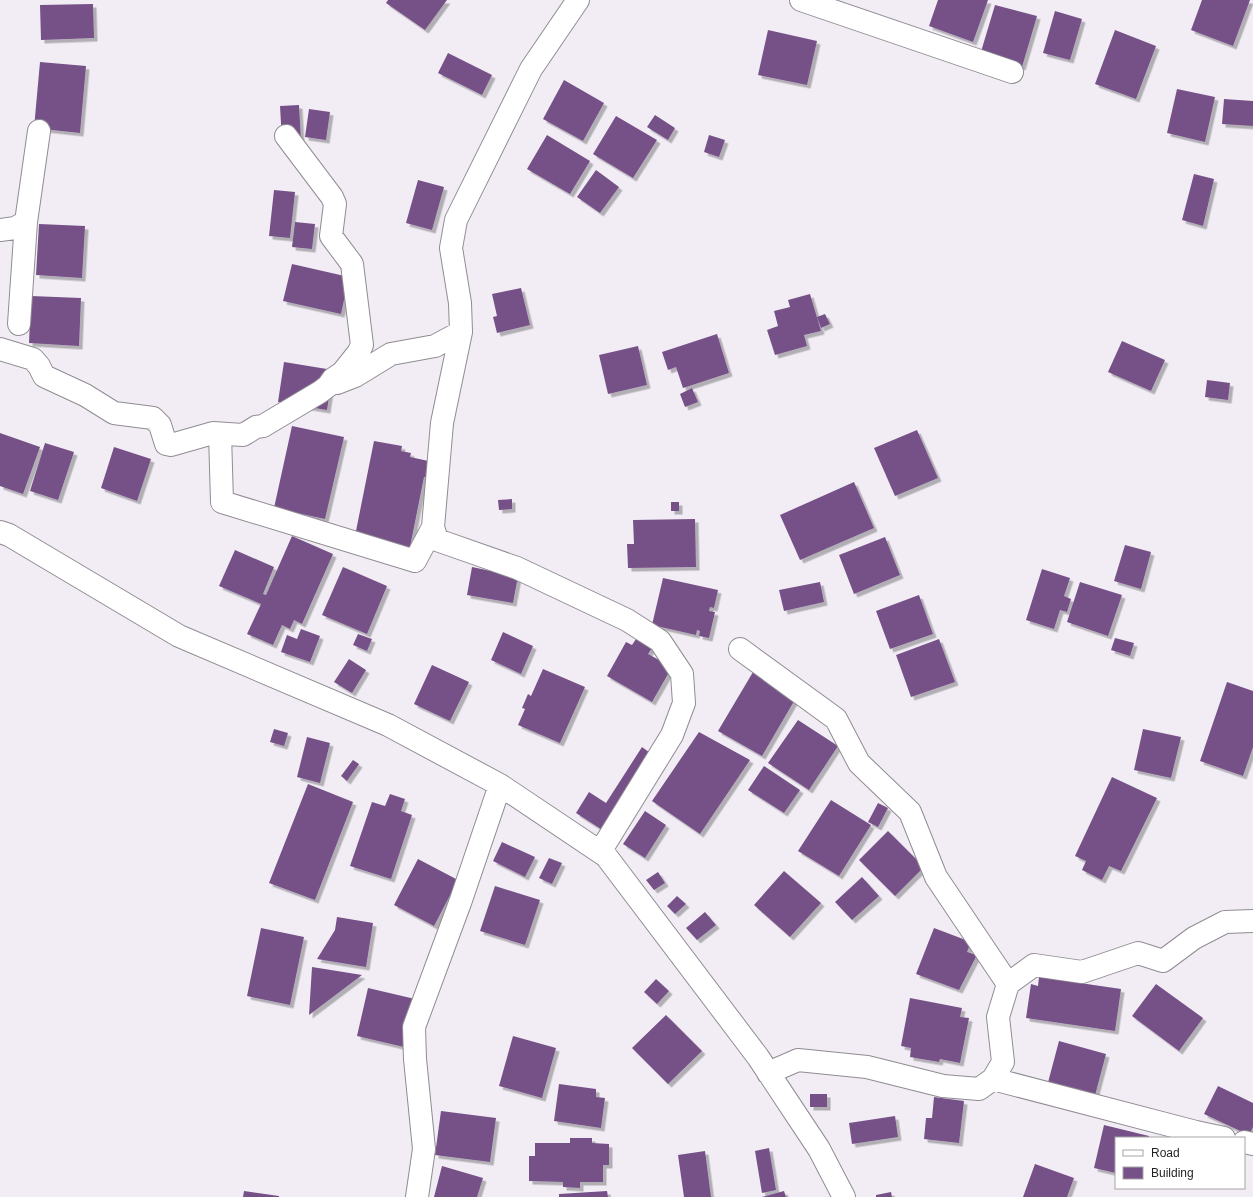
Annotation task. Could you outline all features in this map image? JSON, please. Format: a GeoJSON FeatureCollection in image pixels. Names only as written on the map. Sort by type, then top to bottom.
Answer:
{"type":"FeatureCollection","features":[{"type":"Feature","properties":{"kind":"street"},"geometry":{"type":"LineString","coordinates":[[578,0],[531,69],[456,220],[451,248],[460,303],[461,332],[442,423],[433,527],[437,540],[517,568],[627,620],[660,641],[682,674],[684,702],[672,735],[600,852]]}},
{"type":"Feature","properties":{"kind":"street"},"geometry":{"type":"LineString","coordinates":[[801,0],[1012,72]]}},
{"type":"Feature","properties":{"kind":"street"},"geometry":{"type":"LineString","coordinates":[[19,324],[26,222],[39,131]]}},
{"type":"Feature","properties":{"kind":"street"},"geometry":{"type":"LineString","coordinates":[[286,136],[332,197],[335,204],[331,236],[352,264],[362,345],[358,353],[342,373],[333,379],[328,386]]}},
{"type":"Feature","properties":{"kind":"street"},"geometry":{"type":"LineString","coordinates":[[0,230],[15,228],[26,222]]}},
{"type":"Feature","properties":{"kind":"street"},"geometry":{"type":"LineString","coordinates":[[0,349],[33,359],[39,366],[44,376],[85,395],[114,413],[153,418],[160,425],[166,444],[171,445],[216,433],[242,434],[256,427],[263,426],[328,386],[356,376],[392,354],[435,346],[461,332]]}},
{"type":"Feature","properties":{"kind":"street"},"geometry":{"type":"LineString","coordinates":[[216,433],[222,502],[415,561],[433,527]]}},
{"type":"Feature","properties":{"kind":"street"},"geometry":{"type":"LineString","coordinates":[[0,532],[179,636],[388,725],[500,785],[606,856],[758,1057],[819,1149],[844,1197]]}},
{"type":"Feature","properties":{"kind":"street"},"geometry":{"type":"LineString","coordinates":[[740,649],[836,719],[859,763],[910,812],[936,876],[1008,984]]}},
{"type":"Feature","properties":{"kind":"street"},"geometry":{"type":"LineString","coordinates":[[417,1197],[424,1149],[415,1059],[414,1027],[461,900],[500,785]]}},
{"type":"Feature","properties":{"kind":"street"},"geometry":{"type":"LineString","coordinates":[[768,1073],[798,1060],[867,1067],[943,1086],[979,1089],[993,1079],[1003,1062],[998,1017],[1008,984],[1034,965],[1082,972],[1138,953],[1163,961],[1194,938],[1225,922],[1253,921]]}},
{"type":"Feature","properties":{"kind":"street"},"geometry":{"type":"LineString","coordinates":[[993,1079],[1219,1137]]}},
{"type":"Feature","properties":{"kind":"building"},"geometry":{"type":"Polygon","coordinates":[[[388,0],[447,0],[425,30],[386,3],[388,0]]]}},
{"type":"Feature","properties":{"kind":"building"},"geometry":{"type":"Polygon","coordinates":[[[938,0],[988,0],[973,42],[929,26],[938,0]]]}},
{"type":"Feature","properties":{"kind":"building"},"geometry":{"type":"Polygon","coordinates":[[[1202,0],[1250,0],[1233,46],[1191,30],[1202,0]]]}},
{"type":"Feature","properties":{"kind":"building"},"geometry":{"type":"Polygon","coordinates":[[[93,4],[94,38],[41,40],[40,5],[93,4]]]}},
{"type":"Feature","properties":{"kind":"building"},"geometry":{"type":"Polygon","coordinates":[[[995,5],[1037,16],[1022,67],[980,55],[995,5]]]}},
{"type":"Feature","properties":{"kind":"building"},"geometry":{"type":"Polygon","coordinates":[[[1055,11],[1082,19],[1070,60],[1043,53],[1055,11]]]}},
{"type":"Feature","properties":{"kind":"building"},"geometry":{"type":"Polygon","coordinates":[[[768,30],[817,41],[807,85],[758,75],[768,30]]]}},
{"type":"Feature","properties":{"kind":"building"},"geometry":{"type":"Polygon","coordinates":[[[1115,30],[1156,46],[1136,99],[1095,84],[1115,30]]]}},
{"type":"Feature","properties":{"kind":"building"},"geometry":{"type":"Polygon","coordinates":[[[448,53],[492,75],[482,95],[438,73],[448,53]]]}},
{"type":"Feature","properties":{"kind":"building"},"geometry":{"type":"Polygon","coordinates":[[[40,62],[86,66],[80,133],[34,128],[40,62]]]}},
{"type":"Feature","properties":{"kind":"building"},"geometry":{"type":"Polygon","coordinates":[[[564,80],[604,103],[583,141],[543,119],[564,80]]]}},
{"type":"Feature","properties":{"kind":"building"},"geometry":{"type":"Polygon","coordinates":[[[1177,89],[1215,97],[1205,142],[1167,133],[1177,89]]]}},
{"type":"Feature","properties":{"kind":"building"},"geometry":{"type":"Polygon","coordinates":[[[1224,99],[1253,101],[1253,126],[1222,124],[1224,99]]]}},
{"type":"Feature","properties":{"kind":"building"},"geometry":{"type":"Polygon","coordinates":[[[299,105],[301,140],[282,141],[280,106],[299,105]]]}},
{"type":"Feature","properties":{"kind":"building"},"geometry":{"type":"Polygon","coordinates":[[[309,109],[330,112],[326,140],[305,137],[309,109]]]}},
{"type":"Feature","properties":{"kind":"building"},"geometry":{"type":"Polygon","coordinates":[[[655,115],[675,128],[668,140],[647,127],[655,115]]]}},
{"type":"Feature","properties":{"kind":"building"},"geometry":{"type":"Polygon","coordinates":[[[616,116],[657,140],[633,178],[593,154],[616,116]]]}},
{"type":"Feature","properties":{"kind":"building"},"geometry":{"type":"Polygon","coordinates":[[[547,135],[590,161],[570,194],[527,169],[547,135]]]}},
{"type":"Feature","properties":{"kind":"building"},"geometry":{"type":"Polygon","coordinates":[[[709,135],[725,140],[719,157],[704,152],[709,135]]]}},
{"type":"Feature","properties":{"kind":"building"},"geometry":{"type":"Polygon","coordinates":[[[596,170],[619,187],[600,213],[577,197],[596,170]]]}},
{"type":"Feature","properties":{"kind":"building"},"geometry":{"type":"Polygon","coordinates":[[[1194,174],[1214,179],[1203,226],[1182,220],[1194,174]]]}},
{"type":"Feature","properties":{"kind":"building"},"geometry":{"type":"Polygon","coordinates":[[[418,180],[444,187],[432,230],[406,223],[418,180]]]}},
{"type":"Feature","properties":{"kind":"building"},"geometry":{"type":"Polygon","coordinates":[[[274,190],[295,192],[290,238],[269,236],[274,190]]]}},
{"type":"Feature","properties":{"kind":"building"},"geometry":{"type":"Polygon","coordinates":[[[295,222],[315,224],[312,249],[292,247],[295,222]]]}},
{"type":"Feature","properties":{"kind":"building"},"geometry":{"type":"Polygon","coordinates":[[[39,224],[85,226],[82,278],[36,275],[39,224]]]}},
{"type":"Feature","properties":{"kind":"building"},"geometry":{"type":"Polygon","coordinates":[[[292,264],[349,277],[341,314],[283,301],[292,264]]]}},
{"type":"Feature","properties":{"kind":"building"},"geometry":{"type":"Polygon","coordinates":[[[521,288],[530,325],[497,333],[493,317],[497,316],[492,294],[521,288]]]}},
{"type":"Feature","properties":{"kind":"building"},"geometry":{"type":"Polygon","coordinates":[[[810,294],[821,331],[804,335],[807,346],[775,355],[767,330],[778,326],[774,311],[790,307],[788,300],[810,294]]]}},
{"type":"Feature","properties":{"kind":"building"},"geometry":{"type":"Polygon","coordinates":[[[31,296],[81,298],[79,346],[29,343],[31,296]]]}},
{"type":"Feature","properties":{"kind":"building"},"geometry":{"type":"Polygon","coordinates":[[[825,314],[830,324],[821,328],[817,317],[825,314]]]}},
{"type":"Feature","properties":{"kind":"building"},"geometry":{"type":"Polygon","coordinates":[[[717,334],[729,373],[683,388],[676,367],[668,370],[662,352],[717,334]]]}},
{"type":"Feature","properties":{"kind":"building"},"geometry":{"type":"Polygon","coordinates":[[[1122,341],[1165,360],[1151,391],[1108,372],[1122,341]]]}},
{"type":"Feature","properties":{"kind":"building"},"geometry":{"type":"Polygon","coordinates":[[[638,346],[647,385],[608,394],[599,355],[638,346]]]}},
{"type":"Feature","properties":{"kind":"building"},"geometry":{"type":"Polygon","coordinates":[[[284,362],[333,370],[327,410],[278,402],[284,362]]]}},
{"type":"Feature","properties":{"kind":"building"},"geometry":{"type":"Polygon","coordinates":[[[1207,380],[1230,383],[1228,400],[1205,397],[1207,380]]]}},
{"type":"Feature","properties":{"kind":"building"},"geometry":{"type":"Polygon","coordinates":[[[692,388],[698,402],[685,407],[680,394],[692,388]]]}},
{"type":"Feature","properties":{"kind":"building"},"geometry":{"type":"Polygon","coordinates":[[[292,426],[344,437],[325,519],[274,508],[292,426]]]}},
{"type":"Feature","properties":{"kind":"building"},"geometry":{"type":"Polygon","coordinates":[[[917,430],[938,478],[895,496],[874,448],[917,430]]]}},
{"type":"Feature","properties":{"kind":"building"},"geometry":{"type":"Polygon","coordinates":[[[0,433],[40,447],[23,494],[0,486],[0,433]]]}},
{"type":"Feature","properties":{"kind":"building"},"geometry":{"type":"Polygon","coordinates":[[[374,441],[402,446],[401,451],[411,453],[410,457],[433,462],[430,478],[424,477],[409,552],[355,536],[374,441]]]}},
{"type":"Feature","properties":{"kind":"building"},"geometry":{"type":"Polygon","coordinates":[[[45,443],[74,452],[58,500],[30,491],[45,443]]]}},
{"type":"Feature","properties":{"kind":"building"},"geometry":{"type":"Polygon","coordinates":[[[114,447],[151,459],[137,501],[101,488],[114,447]]]}},
{"type":"Feature","properties":{"kind":"building"},"geometry":{"type":"Polygon","coordinates":[[[854,482],[874,528],[800,560],[780,515],[854,482]]]}},
{"type":"Feature","properties":{"kind":"building"},"geometry":{"type":"Polygon","coordinates":[[[512,499],[512,509],[499,510],[498,500],[512,499]]]}},
{"type":"Feature","properties":{"kind":"building"},"geometry":{"type":"Polygon","coordinates":[[[671,502],[679,502],[679,511],[671,511],[671,502]]]}},
{"type":"Feature","properties":{"kind":"building"},"geometry":{"type":"Polygon","coordinates":[[[695,519],[696,567],[628,568],[627,544],[634,544],[633,520],[695,519]]]}},
{"type":"Feature","properties":{"kind":"building"},"geometry":{"type":"Polygon","coordinates":[[[292,536],[333,554],[302,624],[294,620],[290,629],[282,625],[273,645],[247,634],[261,604],[219,586],[235,550],[274,567],[263,594],[266,595],[292,536]]]}},
{"type":"Feature","properties":{"kind":"building"},"geometry":{"type":"Polygon","coordinates":[[[885,537],[900,575],[854,594],[839,555],[885,537]]]}},
{"type":"Feature","properties":{"kind":"building"},"geometry":{"type":"Polygon","coordinates":[[[1125,545],[1151,552],[1141,589],[1114,581],[1125,545]]]}},
{"type":"Feature","properties":{"kind":"building"},"geometry":{"type":"Polygon","coordinates":[[[492,565],[518,576],[513,603],[467,595],[472,567],[491,571],[492,565]]]}},
{"type":"Feature","properties":{"kind":"building"},"geometry":{"type":"Polygon","coordinates":[[[343,567],[387,586],[367,634],[322,615],[343,567]]]}},
{"type":"Feature","properties":{"kind":"building"},"geometry":{"type":"Polygon","coordinates":[[[1042,569],[1070,578],[1064,596],[1071,599],[1067,612],[1060,610],[1054,629],[1026,620],[1042,569]]]}},
{"type":"Feature","properties":{"kind":"building"},"geometry":{"type":"Polygon","coordinates":[[[663,578],[718,590],[714,608],[710,607],[709,611],[715,612],[709,638],[699,636],[700,631],[697,630],[696,635],[652,625],[663,578]]]}},
{"type":"Feature","properties":{"kind":"building"},"geometry":{"type":"Polygon","coordinates":[[[820,582],[824,602],[784,611],[779,590],[820,582]]]}},
{"type":"Feature","properties":{"kind":"building"},"geometry":{"type":"Polygon","coordinates":[[[1080,582],[1122,595],[1108,636],[1067,622],[1080,582]]]}},
{"type":"Feature","properties":{"kind":"building"},"geometry":{"type":"Polygon","coordinates":[[[919,595],[933,634],[890,649],[876,611],[919,595]]]}},
{"type":"Feature","properties":{"kind":"building"},"geometry":{"type":"Polygon","coordinates":[[[301,629],[320,636],[310,662],[281,652],[287,635],[297,639],[301,629]]]}},
{"type":"Feature","properties":{"kind":"building"},"geometry":{"type":"Polygon","coordinates":[[[503,632],[533,646],[521,674],[491,660],[503,632]]]}},
{"type":"Feature","properties":{"kind":"building"},"geometry":{"type":"Polygon","coordinates":[[[358,634],[372,639],[367,651],[353,645],[358,634]]]}},
{"type":"Feature","properties":{"kind":"building"},"geometry":{"type":"Polygon","coordinates":[[[1115,638],[1134,643],[1130,656],[1111,650],[1115,638]]]}},
{"type":"Feature","properties":{"kind":"building"},"geometry":{"type":"Polygon","coordinates":[[[636,639],[652,648],[648,654],[672,667],[652,702],[607,676],[626,642],[632,645],[636,639]]]}},
{"type":"Feature","properties":{"kind":"building"},"geometry":{"type":"Polygon","coordinates":[[[939,639],[955,682],[911,697],[896,655],[939,639]]]}},
{"type":"Feature","properties":{"kind":"building"},"geometry":{"type":"Polygon","coordinates":[[[349,659],[366,670],[352,693],[334,682],[349,659]]]}},
{"type":"Feature","properties":{"kind":"building"},"geometry":{"type":"Polygon","coordinates":[[[432,665],[469,682],[450,721],[414,704],[432,665]]]}},
{"type":"Feature","properties":{"kind":"building"},"geometry":{"type":"Polygon","coordinates":[[[543,669],[585,687],[560,743],[518,725],[525,709],[522,708],[528,694],[531,696],[543,669]]]}},
{"type":"Feature","properties":{"kind":"building"},"geometry":{"type":"Polygon","coordinates":[[[753,672],[797,696],[762,756],[718,731],[753,672]]]}},
{"type":"Feature","properties":{"kind":"building"},"geometry":{"type":"Polygon","coordinates":[[[1227,682],[1253,691],[1253,747],[1243,776],[1200,761],[1227,682]]]}},
{"type":"Feature","properties":{"kind":"building"},"geometry":{"type":"Polygon","coordinates":[[[798,720],[838,746],[809,790],[768,763],[798,720]]]}},
{"type":"Feature","properties":{"kind":"building"},"geometry":{"type":"Polygon","coordinates":[[[274,729],[288,733],[284,746],[270,742],[274,729]]]}},
{"type":"Feature","properties":{"kind":"building"},"geometry":{"type":"Polygon","coordinates":[[[1143,729],[1181,737],[1171,778],[1134,770],[1143,729]]]}},
{"type":"Feature","properties":{"kind":"building"},"geometry":{"type":"Polygon","coordinates":[[[699,732],[750,760],[700,834],[652,801],[699,732]]]}},
{"type":"Feature","properties":{"kind":"building"},"geometry":{"type":"Polygon","coordinates":[[[307,737],[330,743],[320,783],[297,777],[307,737]]]}},
{"type":"Feature","properties":{"kind":"building"},"geometry":{"type":"Polygon","coordinates":[[[642,747],[657,758],[607,833],[576,813],[589,792],[606,803],[642,747]]]}},
{"type":"Feature","properties":{"kind":"building"},"geometry":{"type":"Polygon","coordinates":[[[353,760],[359,764],[347,781],[341,776],[353,760]]]}},
{"type":"Feature","properties":{"kind":"building"},"geometry":{"type":"Polygon","coordinates":[[[764,766],[800,790],[784,813],[748,790],[764,766]]]}},
{"type":"Feature","properties":{"kind":"building"},"geometry":{"type":"Polygon","coordinates":[[[1112,777],[1157,798],[1121,871],[1109,866],[1102,880],[1082,870],[1086,861],[1075,856],[1112,777]]]}},
{"type":"Feature","properties":{"kind":"building"},"geometry":{"type":"Polygon","coordinates":[[[308,784],[353,802],[315,900],[269,883],[308,784]]]}},
{"type":"Feature","properties":{"kind":"building"},"geometry":{"type":"Polygon","coordinates":[[[390,794],[405,799],[401,811],[412,815],[391,879],[350,866],[372,802],[385,806],[390,794]]]}},
{"type":"Feature","properties":{"kind":"building"},"geometry":{"type":"Polygon","coordinates":[[[831,800],[871,825],[839,876],[798,851],[831,800]]]}},
{"type":"Feature","properties":{"kind":"building"},"geometry":{"type":"Polygon","coordinates":[[[878,803],[888,808],[878,827],[868,822],[878,803]]]}},
{"type":"Feature","properties":{"kind":"building"},"geometry":{"type":"Polygon","coordinates":[[[645,811],[666,825],[645,858],[623,844],[645,811]]]}},
{"type":"Feature","properties":{"kind":"building"},"geometry":{"type":"Polygon","coordinates":[[[888,831],[924,867],[895,896],[859,860],[888,831]]]}},
{"type":"Feature","properties":{"kind":"building"},"geometry":{"type":"Polygon","coordinates":[[[502,842],[535,857],[525,877],[493,861],[502,842]]]}},
{"type":"Feature","properties":{"kind":"building"},"geometry":{"type":"Polygon","coordinates":[[[549,858],[562,863],[552,884],[539,878],[549,858]]]}},
{"type":"Feature","properties":{"kind":"building"},"geometry":{"type":"Polygon","coordinates":[[[418,859],[458,880],[434,926],[394,905],[418,859]]]}},
{"type":"Feature","properties":{"kind":"building"},"geometry":{"type":"Polygon","coordinates":[[[784,871],[821,903],[790,937],[754,905],[784,871]]]}},
{"type":"Feature","properties":{"kind":"building"},"geometry":{"type":"Polygon","coordinates":[[[658,872],[665,883],[654,890],[646,880],[658,872]]]}},
{"type":"Feature","properties":{"kind":"building"},"geometry":{"type":"Polygon","coordinates":[[[862,877],[879,896],[852,920],[835,902],[862,877]]]}},
{"type":"Feature","properties":{"kind":"building"},"geometry":{"type":"Polygon","coordinates":[[[495,886],[540,900],[525,945],[480,931],[495,886]]]}},
{"type":"Feature","properties":{"kind":"building"},"geometry":{"type":"Polygon","coordinates":[[[677,896],[686,904],[675,914],[667,906],[677,896]]]}},
{"type":"Feature","properties":{"kind":"building"},"geometry":{"type":"Polygon","coordinates":[[[705,912],[716,925],[697,940],[686,928],[705,912]]]}},
{"type":"Feature","properties":{"kind":"building"},"geometry":{"type":"Polygon","coordinates":[[[337,917],[373,923],[366,967],[317,959],[335,930],[337,917]]]}},
{"type":"Feature","properties":{"kind":"building"},"geometry":{"type":"Polygon","coordinates":[[[261,928],[304,937],[290,1005],[247,996],[261,928]]]}},
{"type":"Feature","properties":{"kind":"building"},"geometry":{"type":"Polygon","coordinates":[[[934,928],[971,942],[967,952],[977,955],[959,990],[916,974],[934,928]]]}},
{"type":"Feature","properties":{"kind":"building"},"geometry":{"type":"Polygon","coordinates":[[[312,967],[362,975],[309,1015],[312,967]]]}},
{"type":"Feature","properties":{"kind":"building"},"geometry":{"type":"Polygon","coordinates":[[[1039,977],[1121,989],[1115,1031],[1026,1018],[1031,984],[1038,986],[1039,977]]]}},
{"type":"Feature","properties":{"kind":"building"},"geometry":{"type":"Polygon","coordinates":[[[656,979],[669,991],[657,1004],[644,992],[656,979]]]}},
{"type":"Feature","properties":{"kind":"building"},"geometry":{"type":"Polygon","coordinates":[[[1156,984],[1203,1018],[1179,1051],[1132,1016],[1156,984]]]}},
{"type":"Feature","properties":{"kind":"building"},"geometry":{"type":"Polygon","coordinates":[[[368,988],[415,999],[404,1047],[357,1036],[368,988]]]}},
{"type":"Feature","properties":{"kind":"building"},"geometry":{"type":"Polygon","coordinates":[[[910,998],[962,1008],[960,1017],[969,1018],[960,1063],[940,1059],[939,1062],[910,1057],[911,1048],[901,1046],[910,998]]]}},
{"type":"Feature","properties":{"kind":"building"},"geometry":{"type":"Polygon","coordinates":[[[666,1015],[702,1051],[668,1084],[632,1048],[666,1015]]]}},
{"type":"Feature","properties":{"kind":"building"},"geometry":{"type":"Polygon","coordinates":[[[513,1036],[556,1048],[542,1098],[499,1086],[513,1036]]]}},
{"type":"Feature","properties":{"kind":"building"},"geometry":{"type":"Polygon","coordinates":[[[1059,1041],[1106,1054],[1093,1103],[1046,1090],[1059,1041]]]}},
{"type":"Feature","properties":{"kind":"building"},"geometry":{"type":"Polygon","coordinates":[[[559,1084],[596,1089],[596,1097],[605,1098],[601,1128],[554,1121],[559,1084]]]}},
{"type":"Feature","properties":{"kind":"building"},"geometry":{"type":"Polygon","coordinates":[[[1218,1086],[1253,1103],[1253,1127],[1249,1135],[1204,1114],[1218,1086]]]}},
{"type":"Feature","properties":{"kind":"building"},"geometry":{"type":"Polygon","coordinates":[[[810,1094],[827,1094],[827,1107],[810,1107],[810,1094]]]}},
{"type":"Feature","properties":{"kind":"building"},"geometry":{"type":"Polygon","coordinates":[[[934,1097],[964,1101],[959,1143],[924,1139],[926,1118],[932,1118],[934,1097]]]}},
{"type":"Feature","properties":{"kind":"building"},"geometry":{"type":"Polygon","coordinates":[[[441,1111],[496,1118],[490,1162],[435,1155],[441,1111]]]}},
{"type":"Feature","properties":{"kind":"building"},"geometry":{"type":"Polygon","coordinates":[[[895,1116],[898,1137],[852,1144],[849,1123],[895,1116]]]}},
{"type":"Feature","properties":{"kind":"building"},"geometry":{"type":"Polygon","coordinates":[[[1104,1125],[1149,1136],[1115,1137],[1115,1173],[1094,1168],[1104,1125]]]}},
{"type":"Feature","properties":{"kind":"building"},"geometry":{"type":"Polygon","coordinates":[[[570,1138],[592,1138],[592,1143],[609,1144],[609,1165],[603,1165],[603,1182],[580,1182],[580,1188],[563,1187],[563,1182],[529,1181],[529,1156],[535,1156],[535,1143],[570,1143],[570,1138]]]}},
{"type":"Feature","properties":{"kind":"building"},"geometry":{"type":"Polygon","coordinates":[[[769,1148],[776,1190],[762,1193],[755,1151],[769,1148]]]}},
{"type":"Feature","properties":{"kind":"building"},"geometry":{"type":"Polygon","coordinates":[[[705,1151],[711,1197],[684,1197],[678,1155],[705,1151]]]}},
{"type":"Feature","properties":{"kind":"building"},"geometry":{"type":"Polygon","coordinates":[[[1035,1164],[1074,1178],[1067,1197],[1023,1197],[1035,1164]]]}},
{"type":"Feature","properties":{"kind":"building"},"geometry":{"type":"Polygon","coordinates":[[[442,1166],[483,1178],[477,1197],[434,1197],[442,1166]]]}},
{"type":"Feature","properties":{"kind":"building"},"geometry":{"type":"Polygon","coordinates":[[[244,1191],[279,1196],[279,1197],[243,1197],[244,1191]]]}},
{"type":"Feature","properties":{"kind":"building"},"geometry":{"type":"Polygon","coordinates":[[[607,1191],[608,1197],[559,1197],[559,1194],[607,1191]]]}},
{"type":"Feature","properties":{"kind":"building"},"geometry":{"type":"Polygon","coordinates":[[[784,1191],[786,1197],[762,1197],[784,1191]]]}},
{"type":"Feature","properties":{"kind":"building"},"geometry":{"type":"Polygon","coordinates":[[[891,1192],[892,1197],[876,1197],[876,1195],[891,1192]]]}}]}
